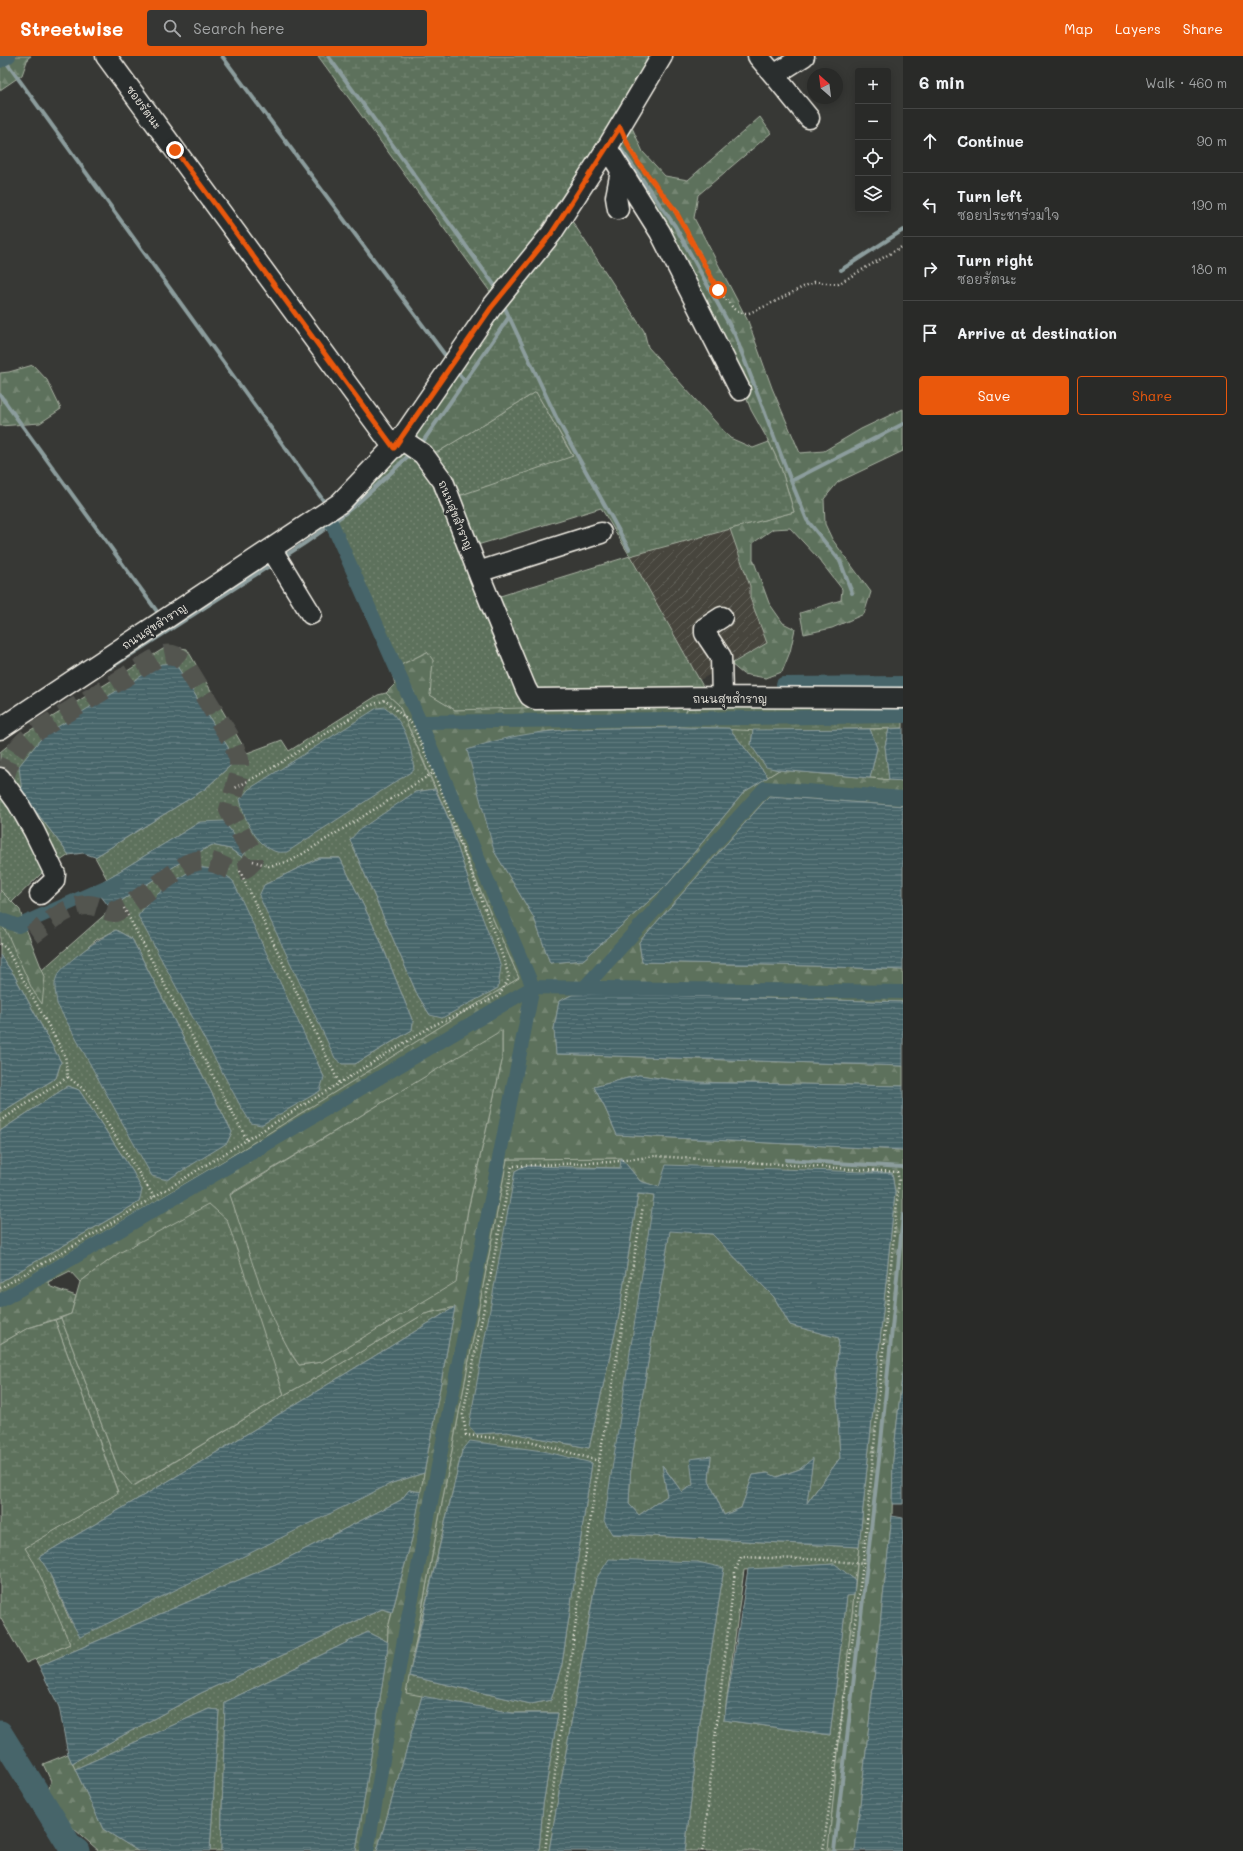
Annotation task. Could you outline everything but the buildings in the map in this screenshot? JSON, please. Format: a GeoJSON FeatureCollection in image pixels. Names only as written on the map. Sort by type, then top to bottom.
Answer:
{"type":"FeatureCollection","features":[{"type":"Feature","properties":{"kind":"street","name":"ซอยรัตนะ"},"geometry":{"type":"LineString","coordinates":[[106,56],[398,444]]}},
{"type":"Feature","properties":{"kind":"street"},"geometry":{"type":"LineString","coordinates":[[398,444],[491,308],[551,234],[620,127],[662,56]]}},
{"type":"Feature","properties":{"kind":"street"},"geometry":{"type":"LineString","coordinates":[[758,56],[809,118]]}},
{"type":"Feature","properties":{"kind":"street"},"geometry":{"type":"LineString","coordinates":[[774,75],[804,56]]}},
{"type":"Feature","properties":{"kind":"street"},"geometry":{"type":"LineString","coordinates":[[606,148],[660,232],[740,390]]}},
{"type":"Feature","properties":{"kind":"street"},"geometry":{"type":"LineString","coordinates":[[618,209],[616,197],[621,171]]}},
{"type":"Feature","properties":{"kind":"street","name":"ถนนสุขสำราญ"},"geometry":{"type":"LineString","coordinates":[[0,729],[88,669],[272,550],[340,503],[398,444],[423,454],[444,481],[478,572],[526,689],[530,696],[535,699],[722,697],[903,698]]}},
{"type":"Feature","properties":{"kind":"street"},"geometry":{"type":"LineString","coordinates":[[478,572],[601,533]]}},
{"type":"Feature","properties":{"kind":"street"},"geometry":{"type":"LineString","coordinates":[[272,550],[311,614]]}},
{"type":"Feature","properties":{"kind":"street"},"geometry":{"type":"LineString","coordinates":[[722,616],[705,628],[704,633],[721,657],[722,697]]}},
{"type":"Feature","properties":{"kind":"street"},"geometry":{"type":"LineString","coordinates":[[0,778],[22,810],[56,874],[54,881],[40,894]]}},
{"type":"Feature","properties":{"kind":"path"},"geometry":{"type":"LineString","coordinates":[[620,127],[639,164],[675,210],[718,290],[734,309],[742,313],[749,313],[768,305],[814,282],[838,284],[903,246]]}},
{"type":"Feature","properties":{"kind":"path"},"geometry":{"type":"LineString","coordinates":[[0,1288],[97,1232],[432,1026],[499,996],[509,978],[503,958],[433,772],[413,725],[385,700],[369,706],[274,767],[235,788]]}},
{"type":"Feature","properties":{"kind":"path"},"geometry":{"type":"LineString","coordinates":[[253,862],[269,866],[291,861],[433,772]]}},
{"type":"Feature","properties":{"kind":"path"},"geometry":{"type":"LineString","coordinates":[[240,871],[339,1083]]}},
{"type":"Feature","properties":{"kind":"path"},"geometry":{"type":"LineString","coordinates":[[124,908],[247,1140]]}},
{"type":"Feature","properties":{"kind":"path"},"geometry":{"type":"LineString","coordinates":[[0,944],[6,948],[65,1056],[68,1077],[88,1093],[154,1197]]}},
{"type":"Feature","properties":{"kind":"path"},"geometry":{"type":"LineString","coordinates":[[0,1121],[68,1077]]}},
{"type":"Feature","properties":{"kind":"path"},"geometry":{"type":"LineString","coordinates":[[599,1461],[533,1442],[466,1436],[463,1415],[512,1166],[610,1162],[656,1156],[897,1172],[899,1180],[863,1564],[823,1851]]}},
{"type":"Feature","properties":{"kind":"path"},"geometry":{"type":"LineString","coordinates":[[545,1851],[564,1705],[599,1461],[643,1206]]}},
{"type":"Feature","properties":{"kind":"path"},"geometry":{"type":"LineString","coordinates":[[702,1851],[704,1845],[713,1755],[735,1572],[740,1557],[828,1560],[863,1564]]}},
{"type":"Feature","properties":{"kind":"shaded area"},"geometry":{"type":"Polygon","coordinates":[[[730,529],[750,586],[751,598],[767,643],[700,680],[630,556],[730,529]]]}},
{"type":"Feature","properties":{"kind":"green space"},"geometry":{"type":"Polygon","coordinates":[[[0,56],[31,56],[28,58],[22,75],[0,90],[0,56]]]}},
{"type":"Feature","properties":{"kind":"green space"},"geometry":{"type":"Polygon","coordinates":[[[318,56],[654,56],[646,72],[494,297],[318,56]]]}},
{"type":"Feature","properties":{"kind":"green space"},"geometry":{"type":"Polygon","coordinates":[[[760,117],[771,133],[698,195],[694,218],[748,321],[772,388],[800,453],[824,451],[861,429],[903,409],[903,451],[838,482],[824,499],[825,524],[832,539],[871,592],[864,614],[832,628],[804,634],[800,613],[841,600],[842,589],[817,557],[790,528],[773,529],[753,543],[753,559],[769,603],[783,623],[795,629],[790,652],[782,672],[766,678],[743,674],[731,664],[767,643],[750,598],[750,586],[730,529],[794,512],[781,468],[769,442],[751,410],[717,320],[613,150],[630,123],[643,152],[665,176],[688,180],[760,117]]]}},
{"type":"Feature","properties":{"kind":"green space"},"geometry":{"type":"Polygon","coordinates":[[[572,221],[644,331],[648,347],[730,438],[753,448],[769,442],[781,468],[794,512],[630,556],[601,508],[474,546],[456,497],[573,456],[536,392],[438,452],[429,451],[413,438],[498,310],[572,221]]]}},
{"type":"Feature","properties":{"kind":"green space"},"geometry":{"type":"Polygon","coordinates":[[[33,365],[47,380],[61,409],[40,423],[0,426],[0,373],[33,365]]]}},
{"type":"Feature","properties":{"kind":"green space"},"geometry":{"type":"Polygon","coordinates":[[[536,392],[573,457],[456,497],[429,451],[438,452],[536,392]]]}},
{"type":"Feature","properties":{"kind":"green space"},"geometry":{"type":"Polygon","coordinates":[[[407,450],[439,485],[544,709],[455,710],[429,695],[433,661],[427,652],[391,670],[326,520],[397,456],[407,450]]]}},
{"type":"Feature","properties":{"kind":"green space"},"geometry":{"type":"Polygon","coordinates":[[[630,556],[705,690],[538,689],[529,678],[497,597],[630,556]]]}},
{"type":"Feature","properties":{"kind":"green space"},"geometry":{"type":"Polygon","coordinates":[[[168,646],[187,649],[247,753],[282,740],[289,751],[378,695],[386,693],[399,705],[435,789],[415,792],[350,840],[417,994],[430,1015],[470,885],[447,815],[519,978],[227,1159],[0,1294],[0,1282],[139,1202],[133,1172],[79,1090],[68,1086],[0,1131],[0,1113],[56,1078],[61,1062],[14,975],[0,955],[0,923],[45,977],[42,970],[118,903],[181,862],[212,845],[230,849],[242,857],[200,822],[107,879],[95,857],[205,789],[232,764],[228,747],[175,663],[22,793],[69,855],[42,873],[12,902],[0,890],[0,752],[16,739],[168,646]],[[319,858],[264,885],[355,1064],[412,1030],[413,1022],[378,935],[340,858],[319,858]],[[138,916],[324,1077],[313,1054],[138,916]],[[116,930],[96,940],[71,962],[227,1143],[232,1132],[132,939],[116,930]]]}},
{"type":"Feature","properties":{"kind":"green space"},"geometry":{"type":"Polygon","coordinates":[[[427,652],[433,660],[430,695],[455,710],[690,703],[679,727],[549,731],[535,734],[494,851],[534,918],[550,963],[583,960],[667,885],[744,792],[779,770],[903,781],[903,806],[769,796],[639,942],[642,962],[814,966],[903,970],[903,1002],[612,994],[572,995],[559,1001],[554,1029],[556,1054],[903,1066],[903,1086],[688,1082],[639,1075],[594,1087],[617,1135],[903,1150],[903,1367],[893,1460],[892,1516],[855,1851],[828,1851],[895,1193],[892,1173],[659,1187],[640,1181],[621,1158],[507,1159],[406,1693],[422,1696],[377,1851],[356,1851],[387,1654],[388,1628],[412,1538],[455,1307],[424,1314],[332,1369],[284,1395],[272,1360],[119,1253],[80,1282],[70,1271],[48,1282],[51,1287],[76,1296],[71,1314],[28,1328],[0,1344],[0,1294],[227,1159],[519,978],[399,705],[386,693],[395,684],[391,670],[427,652]],[[502,1031],[230,1194],[270,1310],[291,1354],[299,1365],[322,1362],[455,1282],[468,1210],[502,1061],[502,1031]]]}},
{"type":"Feature","properties":{"kind":"green space"},"geometry":{"type":"Polygon","coordinates":[[[690,703],[903,704],[903,728],[759,731],[679,727],[690,703]]]}},
{"type":"Feature","properties":{"kind":"green space"},"geometry":{"type":"Polygon","coordinates":[[[729,728],[753,730],[751,745],[766,766],[779,770],[768,777],[729,728]]]}},
{"type":"Feature","properties":{"kind":"green space"},"geometry":{"type":"Polygon","coordinates":[[[870,729],[889,729],[885,746],[889,780],[870,778],[877,748],[870,729]]]}},
{"type":"Feature","properties":{"kind":"green space"},"geometry":{"type":"Polygon","coordinates":[[[0,890],[20,910],[45,977],[42,1004],[32,989],[7,933],[0,923],[0,890]]]}},
{"type":"Feature","properties":{"kind":"green space"},"geometry":{"type":"Polygon","coordinates":[[[502,1030],[502,1061],[468,1209],[456,1282],[322,1362],[299,1365],[277,1326],[259,1283],[230,1195],[502,1030]]]}},
{"type":"Feature","properties":{"kind":"green space"},"geometry":{"type":"Polygon","coordinates":[[[621,1158],[621,1168],[524,1166],[515,1171],[476,1434],[507,1432],[589,1448],[618,1320],[638,1194],[654,1196],[612,1534],[859,1547],[855,1580],[834,1564],[744,1570],[724,1720],[830,1735],[847,1595],[854,1595],[828,1851],[685,1851],[700,1723],[724,1568],[596,1578],[549,1851],[539,1851],[543,1805],[558,1713],[513,1713],[406,1694],[409,1676],[531,1704],[551,1700],[562,1664],[592,1463],[462,1451],[414,1652],[507,1159],[621,1158]]]}},
{"type":"Feature","properties":{"kind":"green space"},"geometry":{"type":"Polygon","coordinates":[[[209,1204],[227,1220],[284,1395],[133,1486],[119,1470],[61,1318],[71,1314],[80,1282],[119,1253],[209,1204]]]}},
{"type":"Feature","properties":{"kind":"green space"},"geometry":{"type":"Polygon","coordinates":[[[670,1230],[712,1234],[774,1297],[790,1325],[839,1338],[836,1377],[840,1458],[806,1504],[813,1459],[800,1469],[776,1477],[767,1473],[753,1475],[741,1508],[724,1515],[709,1481],[711,1456],[693,1485],[682,1492],[663,1466],[667,1496],[639,1515],[629,1504],[631,1464],[670,1230]]]}},
{"type":"Feature","properties":{"kind":"green space"},"geometry":{"type":"Polygon","coordinates":[[[455,1307],[199,1463],[39,1557],[48,1570],[71,1623],[392,1483],[424,1473],[421,1492],[409,1490],[401,1500],[276,1564],[39,1666],[35,1659],[70,1644],[25,1548],[118,1492],[55,1320],[61,1318],[119,1470],[134,1486],[284,1395],[332,1369],[424,1314],[455,1307]]]}},
{"type":"Feature","properties":{"kind":"green space"},"geometry":{"type":"Polygon","coordinates":[[[55,1320],[118,1493],[25,1548],[35,1564],[70,1644],[26,1663],[0,1617],[0,1344],[28,1328],[55,1320]]]}},
{"type":"Feature","properties":{"kind":"green space"},"geometry":{"type":"Polygon","coordinates":[[[382,1609],[392,1612],[388,1628],[388,1642],[368,1632],[225,1702],[221,1851],[210,1851],[219,1710],[209,1709],[75,1769],[72,1763],[201,1693],[382,1609]]]}},
{"type":"Feature","properties":{"kind":"green space"},"geometry":{"type":"Polygon","coordinates":[[[68,1754],[103,1829],[138,1851],[99,1851],[73,1828],[47,1795],[51,1781],[43,1764],[68,1754]]]}},
{"type":"Feature","properties":{"kind":"water"},"geometry":{"type":"Polygon","coordinates":[[[175,663],[228,747],[232,764],[205,789],[95,857],[83,853],[69,855],[22,793],[19,766],[44,735],[161,664],[175,663]]]}},
{"type":"Feature","properties":{"kind":"water"},"geometry":{"type":"Polygon","coordinates":[[[385,707],[403,727],[409,743],[414,770],[287,852],[276,852],[261,842],[247,822],[240,799],[249,789],[377,708],[385,707]]]}},
{"type":"Feature","properties":{"kind":"water"},"geometry":{"type":"Polygon","coordinates":[[[599,728],[729,728],[768,777],[744,792],[667,885],[583,960],[550,963],[534,918],[494,851],[467,750],[492,742],[545,732],[599,728]]]}},
{"type":"Feature","properties":{"kind":"water"},"geometry":{"type":"Polygon","coordinates":[[[903,728],[903,781],[889,780],[885,746],[889,729],[903,728]]]}},
{"type":"Feature","properties":{"kind":"water"},"geometry":{"type":"Polygon","coordinates":[[[870,729],[877,748],[870,778],[779,770],[766,767],[751,745],[753,730],[870,729]]]}},
{"type":"Feature","properties":{"kind":"water"},"geometry":{"type":"Polygon","coordinates":[[[435,789],[447,815],[470,885],[501,966],[498,988],[442,1018],[430,1015],[417,994],[350,840],[359,830],[415,792],[435,789]]]}},
{"type":"Feature","properties":{"kind":"water"},"geometry":{"type":"Polygon","coordinates":[[[769,796],[903,806],[903,970],[814,966],[642,962],[639,942],[769,796]]]}},
{"type":"Feature","properties":{"kind":"water"},"geometry":{"type":"Polygon","coordinates":[[[224,821],[246,852],[242,857],[230,849],[212,845],[181,862],[111,909],[100,895],[100,883],[200,822],[224,821]]]}},
{"type":"Feature","properties":{"kind":"water"},"geometry":{"type":"Polygon","coordinates":[[[319,858],[340,858],[378,935],[413,1022],[412,1030],[355,1064],[342,1064],[335,1058],[259,896],[264,885],[319,858]]]}},
{"type":"Feature","properties":{"kind":"water"},"geometry":{"type":"Polygon","coordinates":[[[198,867],[220,870],[233,881],[324,1077],[320,1091],[261,1125],[251,1123],[241,1107],[138,916],[150,901],[165,888],[198,867]]]}},
{"type":"Feature","properties":{"kind":"water"},"geometry":{"type":"Polygon","coordinates":[[[116,930],[132,939],[232,1132],[227,1143],[167,1180],[152,1176],[57,1004],[55,982],[61,970],[84,950],[116,930]]]}},
{"type":"Feature","properties":{"kind":"water"},"geometry":{"type":"Polygon","coordinates":[[[0,955],[14,975],[61,1062],[56,1078],[0,1113],[0,955]]]}},
{"type":"Feature","properties":{"kind":"water"},"geometry":{"type":"Polygon","coordinates":[[[612,994],[903,1002],[903,1066],[556,1054],[554,1029],[559,1001],[572,995],[612,994]]]}},
{"type":"Feature","properties":{"kind":"water"},"geometry":{"type":"Polygon","coordinates":[[[639,1075],[688,1082],[903,1086],[903,1150],[617,1135],[594,1087],[639,1075]]]}},
{"type":"Feature","properties":{"kind":"water"},"geometry":{"type":"Polygon","coordinates":[[[68,1086],[79,1090],[133,1172],[142,1190],[139,1202],[0,1282],[0,1131],[68,1086]]]}},
{"type":"Feature","properties":{"kind":"water"},"geometry":{"type":"Polygon","coordinates":[[[621,1158],[640,1181],[659,1187],[666,1165],[892,1173],[895,1193],[859,1547],[612,1534],[604,1521],[654,1196],[638,1194],[618,1320],[589,1448],[507,1432],[476,1434],[469,1426],[515,1171],[524,1166],[620,1168],[621,1158]],[[670,1231],[631,1464],[629,1504],[639,1515],[667,1496],[662,1465],[682,1492],[693,1485],[690,1459],[711,1456],[709,1481],[724,1515],[741,1508],[753,1475],[768,1473],[777,1477],[800,1469],[813,1458],[807,1503],[840,1458],[836,1377],[839,1338],[790,1325],[774,1297],[712,1234],[670,1231]]]}},
{"type":"Feature","properties":{"kind":"water"},"geometry":{"type":"Polygon","coordinates":[[[455,1307],[424,1473],[392,1483],[80,1637],[69,1617],[51,1576],[39,1557],[199,1463],[455,1307]]]}},
{"type":"Feature","properties":{"kind":"water"},"geometry":{"type":"Polygon","coordinates":[[[903,1367],[903,1504],[892,1504],[893,1460],[903,1367]]]}},
{"type":"Feature","properties":{"kind":"water"},"geometry":{"type":"Polygon","coordinates":[[[470,1441],[543,1451],[592,1463],[562,1664],[551,1700],[531,1704],[409,1676],[462,1451],[470,1441]]]}},
{"type":"Feature","properties":{"kind":"water"},"geometry":{"type":"Polygon","coordinates":[[[409,1490],[421,1492],[412,1538],[392,1612],[382,1609],[201,1693],[72,1763],[68,1754],[59,1707],[39,1666],[276,1564],[401,1500],[409,1490]]]}},
{"type":"Feature","properties":{"kind":"water"},"geometry":{"type":"Polygon","coordinates":[[[892,1516],[903,1518],[903,1851],[855,1851],[892,1516]]]}},
{"type":"Feature","properties":{"kind":"water"},"geometry":{"type":"Polygon","coordinates":[[[609,1559],[698,1562],[724,1568],[700,1723],[685,1851],[549,1851],[596,1579],[609,1559]]]}},
{"type":"Feature","properties":{"kind":"water"},"geometry":{"type":"Polygon","coordinates":[[[835,1564],[855,1580],[854,1595],[847,1596],[830,1735],[724,1720],[748,1569],[835,1564]]]}},
{"type":"Feature","properties":{"kind":"water"},"geometry":{"type":"Polygon","coordinates":[[[368,1632],[388,1642],[356,1851],[221,1851],[225,1702],[368,1632]]]}},
{"type":"Feature","properties":{"kind":"water"},"geometry":{"type":"Polygon","coordinates":[[[422,1696],[513,1713],[558,1713],[543,1805],[539,1851],[377,1851],[422,1696]]]}},
{"type":"Feature","properties":{"kind":"water"},"geometry":{"type":"Polygon","coordinates":[[[209,1709],[219,1710],[210,1851],[138,1851],[103,1829],[75,1769],[209,1709]]]}},
{"type":"Feature","properties":{"kind":"waterway"},"geometry":{"type":"LineString","coordinates":[[0,61],[9,56]]}},
{"type":"Feature","properties":{"kind":"waterway"},"geometry":{"type":"LineString","coordinates":[[222,56],[445,355]]}},
{"type":"Feature","properties":{"kind":"waterway"},"geometry":{"type":"LineString","coordinates":[[328,56],[495,286]]}},
{"type":"Feature","properties":{"kind":"waterway"},"geometry":{"type":"LineString","coordinates":[[4,59],[323,500]]}},
{"type":"Feature","properties":{"kind":"waterway"},"geometry":{"type":"LineString","coordinates":[[618,145],[675,226],[735,335],[791,481]]}},
{"type":"Feature","properties":{"kind":"waterway"},"geometry":{"type":"LineString","coordinates":[[841,270],[903,230]]}},
{"type":"Feature","properties":{"kind":"waterway"},"geometry":{"type":"LineString","coordinates":[[505,308],[558,421],[629,549]]}},
{"type":"Feature","properties":{"kind":"waterway"},"geometry":{"type":"LineString","coordinates":[[424,440],[509,317]]}},
{"type":"Feature","properties":{"kind":"waterway"},"geometry":{"type":"LineString","coordinates":[[459,374],[465,382]]}},
{"type":"Feature","properties":{"kind":"waterway"},"geometry":{"type":"LineString","coordinates":[[0,395],[156,610]]}},
{"type":"Feature","properties":{"kind":"waterway"},"geometry":{"type":"LineString","coordinates":[[852,593],[840,561],[807,520],[791,481],[903,424]]}},
{"type":"Feature","properties":{"kind":"waterway"},"geometry":{"type":"LineString","coordinates":[[288,554],[320,533],[350,509],[407,457]]}},
{"type":"Feature","properties":{"kind":"waterway"},"geometry":{"type":"LineString","coordinates":[[332,524],[420,722],[533,987],[406,1628],[367,1851]]}},
{"type":"Feature","properties":{"kind":"waterway"},"geometry":{"type":"LineString","coordinates":[[110,668],[269,566]]}},
{"type":"Feature","properties":{"kind":"waterway"},"geometry":{"type":"LineString","coordinates":[[783,684],[903,683]]}},
{"type":"Feature","properties":{"kind":"waterway"},"geometry":{"type":"LineString","coordinates":[[420,722],[903,716]]}},
{"type":"Feature","properties":{"kind":"waterway"},"geometry":{"type":"LineString","coordinates":[[584,988],[765,788],[903,798]]}},
{"type":"Feature","properties":{"kind":"waterway"},"geometry":{"type":"LineString","coordinates":[[0,919],[18,926],[117,882]]}},
{"type":"Feature","properties":{"kind":"waterway"},"geometry":{"type":"LineString","coordinates":[[0,1301],[533,987],[903,992]]}},
{"type":"Feature","properties":{"kind":"waterway"},"geometry":{"type":"LineString","coordinates":[[786,1160],[903,1167]]}},
{"type":"Feature","properties":{"kind":"waterway"},"geometry":{"type":"LineString","coordinates":[[834,1851],[881,1442],[903,1215]]}},
{"type":"Feature","properties":{"kind":"waterway"},"geometry":{"type":"LineString","coordinates":[[0,1733],[70,1846],[77,1851]]}},
{"type":"Feature","properties":{"kind":"tunnel"},"geometry":{"type":"LineString","coordinates":[[3,780],[14,753],[35,732],[158,657],[168,654],[177,656],[183,661],[232,741],[239,759],[239,775],[229,810],[244,839],[253,852],[253,861],[247,867],[237,871],[206,860],[193,862],[187,864],[131,904],[115,912],[91,905],[72,908],[58,916],[32,935]]}},
{"type":"Feature","properties":{"kind":"route"},"geometry":{"type":"LineString","coordinates":[[175,150],[262,266],[394,448],[491,308],[551,234],[620,127],[639,164],[675,210],[688,237],[718,290]]}}]}
